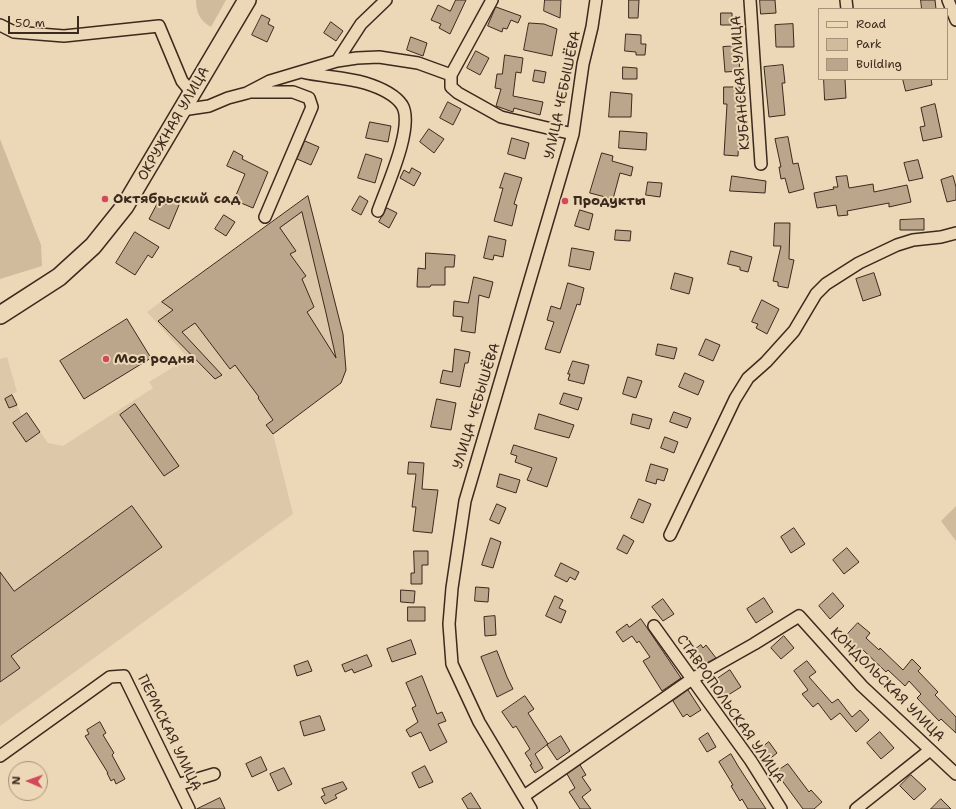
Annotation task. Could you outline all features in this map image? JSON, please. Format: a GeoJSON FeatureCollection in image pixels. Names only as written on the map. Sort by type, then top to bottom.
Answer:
{"type":"FeatureCollection","features":[{"type":"Feature","properties":{"kind":"main road","name":"ОКРУЖНАЯ УЛИЦА"},"geometry":{"type":"LineString","coordinates":[[0,315],[58,277],[93,246],[126,206],[247,0]]}},
{"type":"Feature","properties":{"kind":"street"},"geometry":{"type":"LineString","coordinates":[[337,61],[361,24],[386,0]]}},
{"type":"Feature","properties":{"kind":"street"},"geometry":{"type":"LineString","coordinates":[[492,0],[451,75],[450,82],[454,91],[501,117],[573,134]]}},
{"type":"Feature","properties":{"kind":"street","name":"УЛИЦА ЧЕБЫШЁВА"},"geometry":{"type":"LineString","coordinates":[[531,809],[479,722],[452,664],[450,616],[452,588],[465,501],[573,134],[583,64],[592,27],[596,0]]}},
{"type":"Feature","properties":{"kind":"street","name":"КУБАНСКАЯ УЛИЦА"},"geometry":{"type":"LineString","coordinates":[[750,0],[761,164]]}},
{"type":"Feature","properties":{"kind":"street"},"geometry":{"type":"LineString","coordinates":[[948,0],[956,20]]}},
{"type":"Feature","properties":{"kind":"street"},"geometry":{"type":"LineString","coordinates":[[0,25],[14,32],[64,36],[159,26],[182,81],[192,93]]}},
{"type":"Feature","properties":{"kind":"street"},"geometry":{"type":"LineString","coordinates":[[182,110],[209,106],[228,98],[247,93],[270,81],[337,61],[379,57],[418,63],[451,75]]}},
{"type":"Feature","properties":{"kind":"street"},"geometry":{"type":"LineString","coordinates":[[301,72],[364,83],[380,88],[394,96],[402,105],[405,115],[404,135],[378,211]]}},
{"type":"Feature","properties":{"kind":"street"},"geometry":{"type":"LineString","coordinates":[[247,93],[293,92],[309,98],[312,107],[265,217]]}},
{"type":"Feature","properties":{"kind":"street"},"geometry":{"type":"LineString","coordinates":[[670,535],[735,399],[748,378],[766,362],[794,331],[816,294],[826,284],[859,263],[897,245],[913,240],[941,237],[956,233]]}},
{"type":"Feature","properties":{"kind":"street","name":"КОНДОЛЬСКАЯ УЛИЦА"},"geometry":{"type":"LineString","coordinates":[[692,679],[754,644],[799,616],[862,686],[956,774]]}},
{"type":"Feature","properties":{"kind":"street","name":"СТАВРОПОЛЬСКАЯ УЛИЦА"},"geometry":{"type":"LineString","coordinates":[[654,626],[751,761],[780,809]]}},
{"type":"Feature","properties":{"kind":"street","name":"ПЕРМСКАЯ УЛИЦА"},"geometry":{"type":"LineString","coordinates":[[0,756],[110,676],[124,676],[189,809]]}},
{"type":"Feature","properties":{"kind":"street"},"geometry":{"type":"LineString","coordinates":[[524,796],[692,679]]}},
{"type":"Feature","properties":{"kind":"street"},"geometry":{"type":"LineString","coordinates":[[856,809],[930,750]]}},
{"type":"Feature","properties":{"kind":"street"},"geometry":{"type":"LineString","coordinates":[[177,785],[214,774]]}},
{"type":"Feature","properties":{"kind":"shaded area"},"geometry":{"type":"Polygon","coordinates":[[[308,196],[343,334],[346,370],[341,383],[273,434],[293,514],[0,726],[0,359],[7,357],[17,392],[12,394],[22,416],[27,413],[48,443],[63,446],[153,388],[149,382],[188,358],[147,312],[308,196]]]}},
{"type":"Feature","properties":{"kind":"green space"},"geometry":{"type":"Polygon","coordinates":[[[196,0],[226,0],[211,27],[199,16],[196,0]]]}},
{"type":"Feature","properties":{"kind":"green space"},"geometry":{"type":"Polygon","coordinates":[[[0,139],[41,245],[42,266],[0,279],[0,139]]]}},
{"type":"Feature","properties":{"kind":"green space"},"geometry":{"type":"Polygon","coordinates":[[[956,506],[956,541],[941,521],[956,506]]]}},
{"type":"Feature","properties":{"kind":"building"},"geometry":{"type":"Polygon","coordinates":[[[456,0],[466,0],[450,34],[439,28],[441,24],[431,20],[438,5],[450,11],[456,0]]]}},
{"type":"Feature","properties":{"kind":"building"},"geometry":{"type":"Polygon","coordinates":[[[545,0],[561,0],[560,18],[544,11],[545,0]]]}},
{"type":"Feature","properties":{"kind":"building"},"geometry":{"type":"Polygon","coordinates":[[[629,0],[639,0],[638,18],[629,18],[629,0]]]}},
{"type":"Feature","properties":{"kind":"building"},"geometry":{"type":"Polygon","coordinates":[[[760,0],[775,0],[776,13],[761,14],[760,0]]]}},
{"type":"Feature","properties":{"kind":"building"},"geometry":{"type":"Polygon","coordinates":[[[921,0],[935,0],[936,8],[922,8],[921,0]]]}},
{"type":"Feature","properties":{"kind":"building"},"geometry":{"type":"Polygon","coordinates":[[[496,7],[521,16],[518,23],[511,20],[507,29],[503,28],[502,32],[488,26],[496,7]]]}},
{"type":"Feature","properties":{"kind":"building"},"geometry":{"type":"Polygon","coordinates":[[[721,13],[732,13],[732,25],[721,25],[721,13]]]}},
{"type":"Feature","properties":{"kind":"building"},"geometry":{"type":"Polygon","coordinates":[[[262,15],[270,19],[268,24],[274,27],[267,42],[252,35],[262,15]]]}},
{"type":"Feature","properties":{"kind":"building"},"geometry":{"type":"Polygon","coordinates":[[[331,22],[343,31],[336,41],[324,33],[331,22]]]}},
{"type":"Feature","properties":{"kind":"building"},"geometry":{"type":"Polygon","coordinates":[[[529,23],[544,24],[557,29],[552,56],[524,50],[529,23]]]}},
{"type":"Feature","properties":{"kind":"building"},"geometry":{"type":"Polygon","coordinates":[[[793,24],[794,47],[776,47],[775,25],[793,24]]]}},
{"type":"Feature","properties":{"kind":"building"},"geometry":{"type":"Polygon","coordinates":[[[626,34],[641,35],[641,44],[646,44],[645,55],[636,55],[636,52],[625,51],[626,34]]]}},
{"type":"Feature","properties":{"kind":"building"},"geometry":{"type":"Polygon","coordinates":[[[411,37],[427,43],[423,56],[407,50],[411,37]]]}},
{"type":"Feature","properties":{"kind":"building"},"geometry":{"type":"Polygon","coordinates":[[[738,46],[740,71],[725,72],[723,47],[738,46]]]}},
{"type":"Feature","properties":{"kind":"building"},"geometry":{"type":"Polygon","coordinates":[[[476,51],[489,58],[480,75],[467,68],[476,51]]]}},
{"type":"Feature","properties":{"kind":"building"},"geometry":{"type":"Polygon","coordinates":[[[505,55],[523,58],[521,73],[516,72],[513,96],[543,102],[540,115],[514,108],[513,112],[496,106],[501,89],[495,88],[497,74],[502,74],[505,55]]]}},
{"type":"Feature","properties":{"kind":"building"},"geometry":{"type":"Polygon","coordinates":[[[783,65],[785,83],[782,83],[785,115],[769,117],[764,67],[783,65]]]}},
{"type":"Feature","properties":{"kind":"building"},"geometry":{"type":"Polygon","coordinates":[[[623,67],[637,68],[637,79],[623,79],[623,67]]]}},
{"type":"Feature","properties":{"kind":"building"},"geometry":{"type":"Polygon","coordinates":[[[535,70],[546,72],[544,83],[533,81],[535,70]]]}},
{"type":"Feature","properties":{"kind":"building"},"geometry":{"type":"Polygon","coordinates":[[[824,80],[845,80],[846,98],[825,100],[824,80]]]}},
{"type":"Feature","properties":{"kind":"building"},"geometry":{"type":"Polygon","coordinates":[[[903,80],[931,80],[932,85],[906,91],[903,80]]]}},
{"type":"Feature","properties":{"kind":"building"},"geometry":{"type":"Polygon","coordinates":[[[724,87],[741,87],[738,156],[724,155],[727,104],[724,104],[724,87]]]}},
{"type":"Feature","properties":{"kind":"building"},"geometry":{"type":"Polygon","coordinates":[[[611,92],[632,94],[631,117],[609,117],[611,92]]]}},
{"type":"Feature","properties":{"kind":"building"},"geometry":{"type":"Polygon","coordinates":[[[448,102],[461,109],[453,125],[440,118],[448,102]]]}},
{"type":"Feature","properties":{"kind":"building"},"geometry":{"type":"Polygon","coordinates":[[[935,104],[942,137],[923,141],[920,127],[925,126],[921,108],[935,104]]]}},
{"type":"Feature","properties":{"kind":"building"},"geometry":{"type":"Polygon","coordinates":[[[370,122],[391,126],[388,142],[366,138],[370,122]]]}},
{"type":"Feature","properties":{"kind":"building"},"geometry":{"type":"Polygon","coordinates":[[[429,129],[444,139],[434,153],[420,142],[429,129]]]}},
{"type":"Feature","properties":{"kind":"building"},"geometry":{"type":"Polygon","coordinates":[[[620,131],[647,133],[646,150],[619,148],[620,131]]]}},
{"type":"Feature","properties":{"kind":"building"},"geometry":{"type":"Polygon","coordinates":[[[788,137],[793,164],[798,163],[804,189],[789,193],[785,178],[781,179],[779,167],[781,167],[775,139],[788,137]]]}},
{"type":"Feature","properties":{"kind":"building"},"geometry":{"type":"Polygon","coordinates":[[[512,138],[529,143],[525,159],[508,154],[512,138]]]}},
{"type":"Feature","properties":{"kind":"building"},"geometry":{"type":"Polygon","coordinates":[[[305,141],[319,147],[311,165],[297,159],[305,141]]]}},
{"type":"Feature","properties":{"kind":"building"},"geometry":{"type":"Polygon","coordinates":[[[234,151],[243,156],[242,159],[268,172],[253,208],[234,200],[245,174],[227,166],[234,151]]]}},
{"type":"Feature","properties":{"kind":"building"},"geometry":{"type":"Polygon","coordinates":[[[602,153],[613,156],[612,161],[633,167],[631,176],[620,173],[613,199],[590,193],[602,153]]]}},
{"type":"Feature","properties":{"kind":"building"},"geometry":{"type":"Polygon","coordinates":[[[366,154],[382,159],[375,183],[358,178],[366,154]]]}},
{"type":"Feature","properties":{"kind":"building"},"geometry":{"type":"Polygon","coordinates":[[[918,160],[923,178],[909,181],[904,163],[918,160]]]}},
{"type":"Feature","properties":{"kind":"building"},"geometry":{"type":"Polygon","coordinates":[[[412,168],[421,173],[414,186],[400,178],[404,170],[409,173],[412,168]]]}},
{"type":"Feature","properties":{"kind":"building"},"geometry":{"type":"Polygon","coordinates":[[[505,173],[522,178],[514,204],[517,205],[512,226],[494,221],[503,188],[500,188],[505,173]]]}},
{"type":"Feature","properties":{"kind":"building"},"geometry":{"type":"Polygon","coordinates":[[[732,176],[766,181],[765,193],[730,191],[732,176]]]}},
{"type":"Feature","properties":{"kind":"building"},"geometry":{"type":"Polygon","coordinates":[[[847,176],[849,188],[873,184],[874,192],[907,185],[911,202],[889,207],[889,203],[847,211],[848,215],[838,216],[836,205],[817,208],[814,193],[834,189],[833,187],[838,187],[836,177],[847,176]]]}},
{"type":"Feature","properties":{"kind":"building"},"geometry":{"type":"Polygon","coordinates":[[[953,176],[956,187],[956,200],[947,202],[941,180],[953,176]]]}},
{"type":"Feature","properties":{"kind":"building"},"geometry":{"type":"Polygon","coordinates":[[[648,182],[662,183],[660,197],[646,195],[648,182]]]}},
{"type":"Feature","properties":{"kind":"building"},"geometry":{"type":"Polygon","coordinates":[[[308,196],[343,334],[346,370],[341,383],[273,434],[266,425],[273,420],[258,398],[259,397],[235,365],[230,369],[195,323],[182,332],[222,375],[215,379],[158,321],[173,310],[162,302],[308,196]],[[302,212],[280,228],[296,251],[290,254],[306,276],[302,279],[314,307],[307,312],[336,358],[302,212]]]}},
{"type":"Feature","properties":{"kind":"building"},"geometry":{"type":"Polygon","coordinates":[[[360,196],[368,201],[361,215],[352,210],[360,196]]]}},
{"type":"Feature","properties":{"kind":"building"},"geometry":{"type":"Polygon","coordinates":[[[169,199],[179,205],[169,229],[149,219],[159,200],[166,204],[169,199]]]}},
{"type":"Feature","properties":{"kind":"building"},"geometry":{"type":"Polygon","coordinates":[[[387,208],[397,213],[389,228],[379,222],[387,208]]]}},
{"type":"Feature","properties":{"kind":"building"},"geometry":{"type":"Polygon","coordinates":[[[580,210],[593,214],[589,230],[575,226],[580,210]]]}},
{"type":"Feature","properties":{"kind":"building"},"geometry":{"type":"Polygon","coordinates":[[[224,215],[235,222],[226,236],[215,229],[224,215]]]}},
{"type":"Feature","properties":{"kind":"building"},"geometry":{"type":"Polygon","coordinates":[[[924,219],[924,230],[900,230],[900,220],[924,219]]]}},
{"type":"Feature","properties":{"kind":"building"},"geometry":{"type":"Polygon","coordinates":[[[775,223],[790,223],[789,259],[794,260],[788,288],[778,286],[778,282],[773,281],[781,246],[774,246],[775,223]]]}},
{"type":"Feature","properties":{"kind":"building"},"geometry":{"type":"Polygon","coordinates":[[[616,230],[631,231],[630,241],[615,240],[616,230]]]}},
{"type":"Feature","properties":{"kind":"building"},"geometry":{"type":"Polygon","coordinates":[[[135,232],[159,247],[152,258],[148,255],[135,275],[116,263],[135,232]]]}},
{"type":"Feature","properties":{"kind":"building"},"geometry":{"type":"Polygon","coordinates":[[[489,236],[506,240],[503,257],[494,255],[493,260],[484,258],[489,236]]]}},
{"type":"Feature","properties":{"kind":"building"},"geometry":{"type":"Polygon","coordinates":[[[572,248],[594,252],[590,270],[569,266],[572,248]]]}},
{"type":"Feature","properties":{"kind":"building"},"geometry":{"type":"Polygon","coordinates":[[[731,251],[752,257],[748,272],[740,270],[740,267],[728,264],[731,251]]]}},
{"type":"Feature","properties":{"kind":"building"},"geometry":{"type":"Polygon","coordinates":[[[426,253],[455,255],[454,267],[445,267],[445,285],[417,287],[418,268],[425,269],[426,253]]]}},
{"type":"Feature","properties":{"kind":"building"},"geometry":{"type":"Polygon","coordinates":[[[675,273],[693,278],[689,294],[671,289],[675,273]]]}},
{"type":"Feature","properties":{"kind":"building"},"geometry":{"type":"Polygon","coordinates":[[[874,273],[881,295],[863,301],[856,279],[874,273]]]}},
{"type":"Feature","properties":{"kind":"building"},"geometry":{"type":"Polygon","coordinates":[[[474,277],[493,282],[489,298],[479,295],[475,333],[461,331],[463,317],[453,316],[454,301],[468,303],[474,277]]]}},
{"type":"Feature","properties":{"kind":"building"},"geometry":{"type":"Polygon","coordinates":[[[568,283],[584,288],[580,305],[577,304],[560,353],[545,349],[554,322],[547,320],[551,306],[560,309],[568,283]]]}},
{"type":"Feature","properties":{"kind":"building"},"geometry":{"type":"Polygon","coordinates":[[[762,300],[779,309],[767,334],[756,328],[758,324],[752,322],[762,300]]]}},
{"type":"Feature","properties":{"kind":"building","name":"Моя родня"},"geometry":{"type":"Polygon","coordinates":[[[127,319],[151,358],[84,399],[60,361],[127,319]]]}},
{"type":"Feature","properties":{"kind":"building"},"geometry":{"type":"Polygon","coordinates":[[[706,339],[720,345],[713,361],[699,355],[706,339]]]}},
{"type":"Feature","properties":{"kind":"building"},"geometry":{"type":"Polygon","coordinates":[[[658,344],[677,348],[674,359],[656,355],[658,344]]]}},
{"type":"Feature","properties":{"kind":"building"},"geometry":{"type":"Polygon","coordinates":[[[455,349],[470,352],[468,363],[465,363],[460,387],[440,383],[443,370],[452,372],[455,349]]]}},
{"type":"Feature","properties":{"kind":"building"},"geometry":{"type":"Polygon","coordinates":[[[573,361],[589,365],[584,384],[568,380],[570,374],[568,374],[573,361]]]}},
{"type":"Feature","properties":{"kind":"building"},"geometry":{"type":"Polygon","coordinates":[[[685,373],[704,381],[698,395],[679,387],[685,373]]]}},
{"type":"Feature","properties":{"kind":"building"},"geometry":{"type":"Polygon","coordinates":[[[628,377],[642,381],[636,398],[623,394],[628,377]]]}},
{"type":"Feature","properties":{"kind":"building"},"geometry":{"type":"Polygon","coordinates":[[[564,393],[582,398],[578,410],[560,404],[564,393]]]}},
{"type":"Feature","properties":{"kind":"building"},"geometry":{"type":"Polygon","coordinates":[[[12,395],[17,405],[9,408],[5,399],[12,395]]]}},
{"type":"Feature","properties":{"kind":"building"},"geometry":{"type":"Polygon","coordinates":[[[437,399],[456,403],[451,430],[431,427],[437,399]]]}},
{"type":"Feature","properties":{"kind":"building"},"geometry":{"type":"Polygon","coordinates":[[[135,404],[179,466],[164,476],[120,415],[135,404]]]}},
{"type":"Feature","properties":{"kind":"building"},"geometry":{"type":"Polygon","coordinates":[[[674,412],[691,418],[687,428],[670,422],[674,412]]]}},
{"type":"Feature","properties":{"kind":"building"},"geometry":{"type":"Polygon","coordinates":[[[27,413],[40,432],[26,442],[13,423],[27,413]]]}},
{"type":"Feature","properties":{"kind":"building"},"geometry":{"type":"Polygon","coordinates":[[[539,414],[574,425],[569,438],[535,429],[539,414]]]}},
{"type":"Feature","properties":{"kind":"building"},"geometry":{"type":"Polygon","coordinates":[[[633,414],[652,419],[649,429],[631,424],[633,414]]]}},
{"type":"Feature","properties":{"kind":"building"},"geometry":{"type":"Polygon","coordinates":[[[665,437],[678,442],[674,453],[661,448],[665,437]]]}},
{"type":"Feature","properties":{"kind":"building"},"geometry":{"type":"Polygon","coordinates":[[[514,445],[557,458],[547,487],[527,480],[532,468],[515,462],[517,456],[511,454],[514,445]]]}},
{"type":"Feature","properties":{"kind":"building"},"geometry":{"type":"Polygon","coordinates":[[[409,462],[424,463],[422,489],[438,490],[432,533],[413,531],[416,507],[412,507],[416,474],[408,474],[409,462]]]}},
{"type":"Feature","properties":{"kind":"building"},"geometry":{"type":"Polygon","coordinates":[[[651,464],[668,469],[664,481],[657,479],[656,484],[646,481],[651,464]]]}},
{"type":"Feature","properties":{"kind":"building"},"geometry":{"type":"Polygon","coordinates":[[[500,474],[520,480],[516,493],[497,487],[500,474]]]}},
{"type":"Feature","properties":{"kind":"building"},"geometry":{"type":"Polygon","coordinates":[[[639,499],[651,504],[643,523],[631,518],[639,499]]]}},
{"type":"Feature","properties":{"kind":"building"},"geometry":{"type":"Polygon","coordinates":[[[497,504],[506,508],[499,524],[490,520],[497,504]]]}},
{"type":"Feature","properties":{"kind":"building"},"geometry":{"type":"Polygon","coordinates":[[[132,506],[162,547],[11,656],[20,668],[0,682],[0,572],[14,591],[132,506]]]}},
{"type":"Feature","properties":{"kind":"building"},"geometry":{"type":"Polygon","coordinates":[[[794,528],[805,544],[791,553],[781,537],[794,528]]]}},
{"type":"Feature","properties":{"kind":"building"},"geometry":{"type":"Polygon","coordinates":[[[624,535],[634,541],[627,554],[617,549],[624,535]]]}},
{"type":"Feature","properties":{"kind":"building"},"geometry":{"type":"Polygon","coordinates":[[[491,538],[501,542],[493,568],[482,565],[491,538]]]}},
{"type":"Feature","properties":{"kind":"building"},"geometry":{"type":"Polygon","coordinates":[[[847,548],[859,562],[844,574],[833,560],[847,548]]]}},
{"type":"Feature","properties":{"kind":"building"},"geometry":{"type":"Polygon","coordinates":[[[414,551],[428,551],[428,565],[422,565],[422,584],[411,584],[411,573],[414,573],[414,551]]]}},
{"type":"Feature","properties":{"kind":"building"},"geometry":{"type":"Polygon","coordinates":[[[561,563],[579,572],[575,580],[570,577],[567,582],[555,576],[561,563]]]}},
{"type":"Feature","properties":{"kind":"building"},"geometry":{"type":"Polygon","coordinates":[[[476,587],[489,588],[488,602],[475,601],[476,587]]]}},
{"type":"Feature","properties":{"kind":"building"},"geometry":{"type":"Polygon","coordinates":[[[401,590],[415,591],[414,603],[401,602],[401,590]]]}},
{"type":"Feature","properties":{"kind":"building"},"geometry":{"type":"Polygon","coordinates":[[[833,593],[844,606],[830,619],[819,606],[833,593]]]}},
{"type":"Feature","properties":{"kind":"building"},"geometry":{"type":"Polygon","coordinates":[[[555,596],[563,600],[559,608],[566,611],[561,623],[546,616],[555,596]]]}},
{"type":"Feature","properties":{"kind":"building"},"geometry":{"type":"Polygon","coordinates":[[[764,598],[773,612],[756,623],[747,609],[764,598]]]}},
{"type":"Feature","properties":{"kind":"building"},"geometry":{"type":"Polygon","coordinates":[[[663,599],[674,614],[663,621],[652,607],[663,599]]]}},
{"type":"Feature","properties":{"kind":"building"},"geometry":{"type":"Polygon","coordinates":[[[408,607],[425,607],[425,621],[408,621],[408,607]]]}},
{"type":"Feature","properties":{"kind":"building"},"geometry":{"type":"Polygon","coordinates":[[[495,616],[496,635],[485,636],[484,617],[495,616]]]}},
{"type":"Feature","properties":{"kind":"building"},"geometry":{"type":"Polygon","coordinates":[[[641,619],[681,678],[662,691],[643,661],[650,657],[639,641],[637,643],[632,636],[623,642],[616,632],[627,624],[629,627],[641,619]]]}},
{"type":"Feature","properties":{"kind":"building"},"geometry":{"type":"Polygon","coordinates":[[[858,623],[870,633],[866,638],[879,650],[880,648],[903,670],[912,659],[921,668],[918,671],[938,692],[935,695],[956,717],[956,733],[941,719],[939,721],[917,698],[921,694],[909,681],[905,686],[888,670],[886,672],[861,648],[856,653],[850,648],[853,646],[844,638],[858,623]]]}},
{"type":"Feature","properties":{"kind":"building"},"geometry":{"type":"Polygon","coordinates":[[[784,636],[794,648],[781,659],[771,648],[784,636]]]}},
{"type":"Feature","properties":{"kind":"building"},"geometry":{"type":"Polygon","coordinates":[[[411,640],[416,654],[392,662],[387,649],[411,640]]]}},
{"type":"Feature","properties":{"kind":"building"},"geometry":{"type":"Polygon","coordinates":[[[701,645],[703,648],[706,645],[716,658],[699,667],[694,660],[698,657],[693,651],[701,645]]]}},
{"type":"Feature","properties":{"kind":"building"},"geometry":{"type":"Polygon","coordinates":[[[497,651],[513,689],[497,697],[481,657],[497,651]]]}},
{"type":"Feature","properties":{"kind":"building"},"geometry":{"type":"Polygon","coordinates":[[[367,655],[372,666],[354,673],[352,669],[345,672],[342,665],[367,655]]]}},
{"type":"Feature","properties":{"kind":"building"},"geometry":{"type":"Polygon","coordinates":[[[308,661],[312,671],[297,676],[294,666],[308,661]]]}},
{"type":"Feature","properties":{"kind":"building"},"geometry":{"type":"Polygon","coordinates":[[[807,661],[816,672],[809,677],[832,703],[838,699],[852,717],[860,710],[869,720],[856,732],[840,713],[831,720],[818,703],[813,707],[802,694],[808,690],[794,671],[807,661]]]}},
{"type":"Feature","properties":{"kind":"building"},"geometry":{"type":"Polygon","coordinates":[[[730,670],[741,687],[725,697],[714,681],[730,670]]]}},
{"type":"Feature","properties":{"kind":"building"},"geometry":{"type":"Polygon","coordinates":[[[422,676],[437,714],[442,712],[446,721],[438,724],[447,742],[430,751],[421,732],[410,737],[406,730],[418,722],[412,708],[416,706],[406,683],[422,676]]]}},
{"type":"Feature","properties":{"kind":"building"},"geometry":{"type":"Polygon","coordinates":[[[688,690],[701,710],[690,717],[687,714],[683,717],[673,701],[688,690]]]}},
{"type":"Feature","properties":{"kind":"building"},"geometry":{"type":"Polygon","coordinates":[[[525,696],[534,709],[528,713],[548,744],[535,754],[543,768],[535,773],[530,765],[532,764],[525,753],[530,749],[516,726],[513,728],[502,712],[525,696]]]}},
{"type":"Feature","properties":{"kind":"building"},"geometry":{"type":"Polygon","coordinates":[[[320,716],[325,730],[304,736],[300,722],[320,716]]]}},
{"type":"Feature","properties":{"kind":"building"},"geometry":{"type":"Polygon","coordinates":[[[100,722],[106,733],[103,735],[114,753],[112,755],[125,779],[116,784],[114,779],[111,781],[108,773],[85,736],[89,734],[87,730],[100,722]]]}},
{"type":"Feature","properties":{"kind":"building"},"geometry":{"type":"Polygon","coordinates":[[[880,732],[894,748],[881,759],[867,743],[880,732]]]}},
{"type":"Feature","properties":{"kind":"building"},"geometry":{"type":"Polygon","coordinates":[[[708,733],[716,747],[707,752],[699,739],[708,733]]]}},
{"type":"Feature","properties":{"kind":"building"},"geometry":{"type":"Polygon","coordinates":[[[561,736],[570,751],[557,760],[547,745],[561,736]]]}},
{"type":"Feature","properties":{"kind":"building"},"geometry":{"type":"Polygon","coordinates":[[[769,742],[777,753],[767,761],[759,750],[769,742]]]}},
{"type":"Feature","properties":{"kind":"building"},"geometry":{"type":"Polygon","coordinates":[[[731,754],[766,809],[748,809],[742,799],[740,801],[731,786],[733,785],[719,762],[731,754]]]}},
{"type":"Feature","properties":{"kind":"building"},"geometry":{"type":"Polygon","coordinates":[[[261,757],[267,770],[252,777],[246,764],[261,757]]]}},
{"type":"Feature","properties":{"kind":"building"},"geometry":{"type":"Polygon","coordinates":[[[788,764],[809,792],[811,790],[822,802],[814,809],[803,809],[778,775],[781,772],[779,770],[788,764]]]}},
{"type":"Feature","properties":{"kind":"building"},"geometry":{"type":"Polygon","coordinates":[[[580,765],[586,775],[582,777],[591,790],[582,797],[591,809],[580,809],[569,792],[575,788],[567,774],[580,765]]]}},
{"type":"Feature","properties":{"kind":"building"},"geometry":{"type":"Polygon","coordinates":[[[425,766],[433,782],[419,788],[412,773],[425,766]]]}},
{"type":"Feature","properties":{"kind":"building"},"geometry":{"type":"Polygon","coordinates":[[[284,768],[292,784],[278,791],[270,774],[284,768]]]}},
{"type":"Feature","properties":{"kind":"building"},"geometry":{"type":"Polygon","coordinates":[[[911,775],[926,789],[914,800],[900,786],[911,775]]]}},
{"type":"Feature","properties":{"kind":"building"},"geometry":{"type":"Polygon","coordinates":[[[343,782],[347,789],[335,795],[337,798],[325,804],[321,797],[325,795],[322,789],[343,782]]]}},
{"type":"Feature","properties":{"kind":"building"},"geometry":{"type":"Polygon","coordinates":[[[471,793],[481,809],[468,809],[462,799],[471,793]]]}},
{"type":"Feature","properties":{"kind":"building"},"geometry":{"type":"Polygon","coordinates":[[[220,798],[225,809],[197,809],[220,798]]]}},
{"type":"Feature","properties":{"kind":"building"},"geometry":{"type":"Polygon","coordinates":[[[941,799],[951,809],[931,809],[941,799]]]}},
{"type":"Feature","properties":{"kind":"place","name":"Октябрьский сад"},"geometry":{"type":"Point","coordinates":[105,199]}},
{"type":"Feature","properties":{"kind":"place","name":"Продукты"},"geometry":{"type":"Point","coordinates":[565,201]}},
{"type":"Feature","properties":{"kind":"place","name":"Моя родня"},"geometry":{"type":"Point","coordinates":[106,359]}}]}
